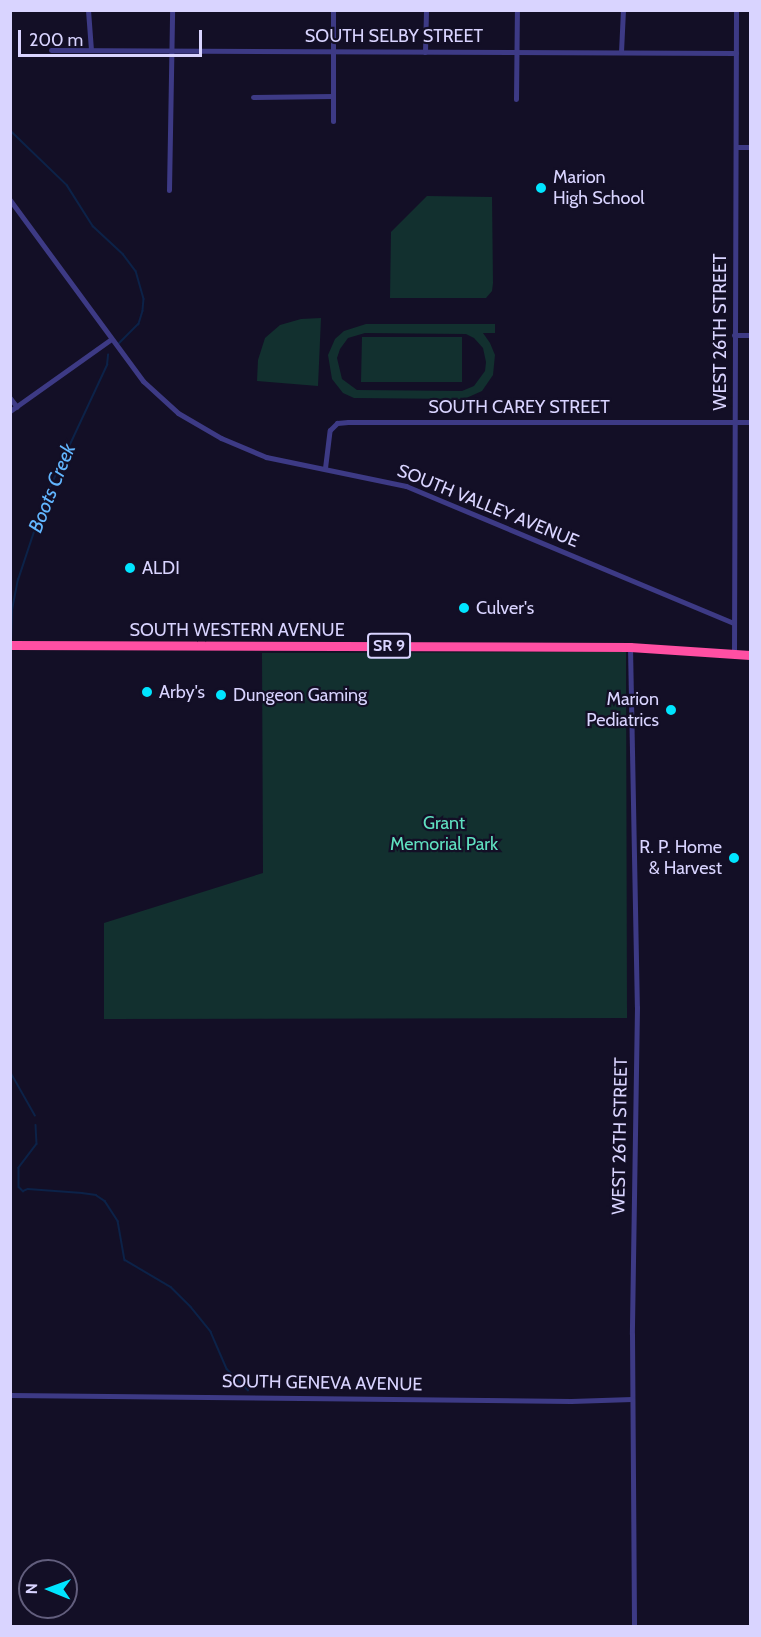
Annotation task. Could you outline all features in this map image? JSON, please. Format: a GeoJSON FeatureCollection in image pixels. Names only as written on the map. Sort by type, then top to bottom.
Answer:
{"type":"FeatureCollection","features":[{"type":"Feature","properties":{"kind":"highway","name":"SOUTH WESTERN AVENUE"},"geometry":{"type":"LineString","coordinates":[[10,645],[630,647],[750,655]]}},
{"type":"Feature","properties":{"kind":"street"},"geometry":{"type":"LineString","coordinates":[[88,10],[91,50]]}},
{"type":"Feature","properties":{"kind":"street"},"geometry":{"type":"LineString","coordinates":[[169,190],[172,10]]}},
{"type":"Feature","properties":{"kind":"street"},"geometry":{"type":"LineString","coordinates":[[333,10],[333,121]]}},
{"type":"Feature","properties":{"kind":"street"},"geometry":{"type":"LineString","coordinates":[[425,52],[426,10]]}},
{"type":"Feature","properties":{"kind":"street"},"geometry":{"type":"LineString","coordinates":[[516,99],[517,10]]}},
{"type":"Feature","properties":{"kind":"street"},"geometry":{"type":"LineString","coordinates":[[621,52],[623,10]]}},
{"type":"Feature","properties":{"kind":"street","name":"WEST 26TH STREET"},"geometry":{"type":"LineString","coordinates":[[734,654],[736,10]]}},
{"type":"Feature","properties":{"kind":"street","name":"SOUTH SELBY STREET"},"geometry":{"type":"LineString","coordinates":[[51,50],[736,53]]}},
{"type":"Feature","properties":{"kind":"street"},"geometry":{"type":"LineString","coordinates":[[253,97],[333,96]]}},
{"type":"Feature","properties":{"kind":"street"},"geometry":{"type":"LineString","coordinates":[[736,147],[750,147]]}},
{"type":"Feature","properties":{"kind":"street","name":"SOUTH VALLEY AVENUE"},"geometry":{"type":"LineString","coordinates":[[10,200],[110,340],[143,381],[178,413],[221,438],[266,457],[406,486],[734,623]]}},
{"type":"Feature","properties":{"kind":"street"},"geometry":{"type":"LineString","coordinates":[[734,335],[750,335]]}},
{"type":"Feature","properties":{"kind":"street"},"geometry":{"type":"LineString","coordinates":[[10,411],[110,340]]}},
{"type":"Feature","properties":{"kind":"street"},"geometry":{"type":"LineString","coordinates":[[10,398],[16,406]]}},
{"type":"Feature","properties":{"kind":"street","name":"SOUTH CAREY STREET"},"geometry":{"type":"LineString","coordinates":[[325,468],[330,430],[337,423],[750,422]]}},
{"type":"Feature","properties":{"kind":"street","name":"WEST 26TH STREET"},"geometry":{"type":"LineString","coordinates":[[630,647],[637,1007],[632,1399],[634,1626]]}},
{"type":"Feature","properties":{"kind":"street","name":"SOUTH GENEVA AVENUE"},"geometry":{"type":"LineString","coordinates":[[10,1395],[571,1401],[632,1399]]}},
{"type":"Feature","properties":{"kind":"green space"},"geometry":{"type":"Polygon","coordinates":[[[427,196],[492,197],[493,283],[492,291],[486,298],[390,298],[391,232],[427,196]]]}},
{"type":"Feature","properties":{"kind":"green space"},"geometry":{"type":"Polygon","coordinates":[[[321,318],[318,386],[257,381],[258,360],[265,338],[280,325],[301,319],[321,318]]]}},
{"type":"Feature","properties":{"kind":"green space"},"geometry":{"type":"Polygon","coordinates":[[[366,324],[495,324],[495,333],[483,333],[495,355],[493,375],[482,391],[464,399],[354,398],[343,393],[332,379],[328,355],[335,339],[344,331],[366,324]],[[365,333],[348,338],[337,358],[342,379],[357,390],[462,391],[474,386],[485,371],[486,362],[483,348],[474,338],[466,334],[365,333]]]}},
{"type":"Feature","properties":{"kind":"green space"},"geometry":{"type":"Polygon","coordinates":[[[362,337],[462,337],[462,382],[361,382],[362,337]]]}},
{"type":"Feature","properties":{"kind":"green space","name":"Grant Memorial Park"},"geometry":{"type":"Polygon","coordinates":[[[626,652],[627,1018],[104,1019],[104,923],[263,873],[262,653],[626,652]]]}},
{"type":"Feature","properties":{"kind":"waterway","name":"Boots Creek"},"geometry":{"type":"LineString","coordinates":[[10,130],[67,185],[93,226],[123,254],[136,271],[144,299],[143,311],[139,324],[120,343]]}},
{"type":"Feature","properties":{"kind":"waterway","name":"Boots Creek"},"geometry":{"type":"LineString","coordinates":[[11,640],[12,610],[18,580],[46,496],[107,365],[108,355]]}},
{"type":"Feature","properties":{"kind":"waterway","name":"Boots Creek"},"geometry":{"type":"LineString","coordinates":[[10,662],[11,648]]}},
{"type":"Feature","properties":{"kind":"waterway","name":"Boots Creek"},"geometry":{"type":"LineString","coordinates":[[10,1071],[35,1115]]}},
{"type":"Feature","properties":{"kind":"waterway","name":"Boots Creek"},"geometry":{"type":"LineString","coordinates":[[36,1125],[37,1144],[19,1168],[19,1187],[23,1191],[28,1189],[96,1195],[105,1201],[118,1221],[125,1260],[171,1287],[191,1307],[211,1332],[227,1369],[248,1390]]}},
{"type":"Feature","properties":{"kind":"place","name":"Marion High School"},"geometry":{"type":"Point","coordinates":[541,188]}},
{"type":"Feature","properties":{"kind":"place","name":"ALDI"},"geometry":{"type":"Point","coordinates":[130,568]}},
{"type":"Feature","properties":{"kind":"place","name":"Culver's"},"geometry":{"type":"Point","coordinates":[464,608]}},
{"type":"Feature","properties":{"kind":"place","name":"Arby's"},"geometry":{"type":"Point","coordinates":[147,692]}},
{"type":"Feature","properties":{"kind":"place","name":"Dungeon Gaming"},"geometry":{"type":"Point","coordinates":[221,695]}},
{"type":"Feature","properties":{"kind":"place","name":"Marion Pediatrics"},"geometry":{"type":"Point","coordinates":[671,710]}},
{"type":"Feature","properties":{"kind":"place","name":"R. P. Home & Harvest"},"geometry":{"type":"Point","coordinates":[734,858]}}]}
